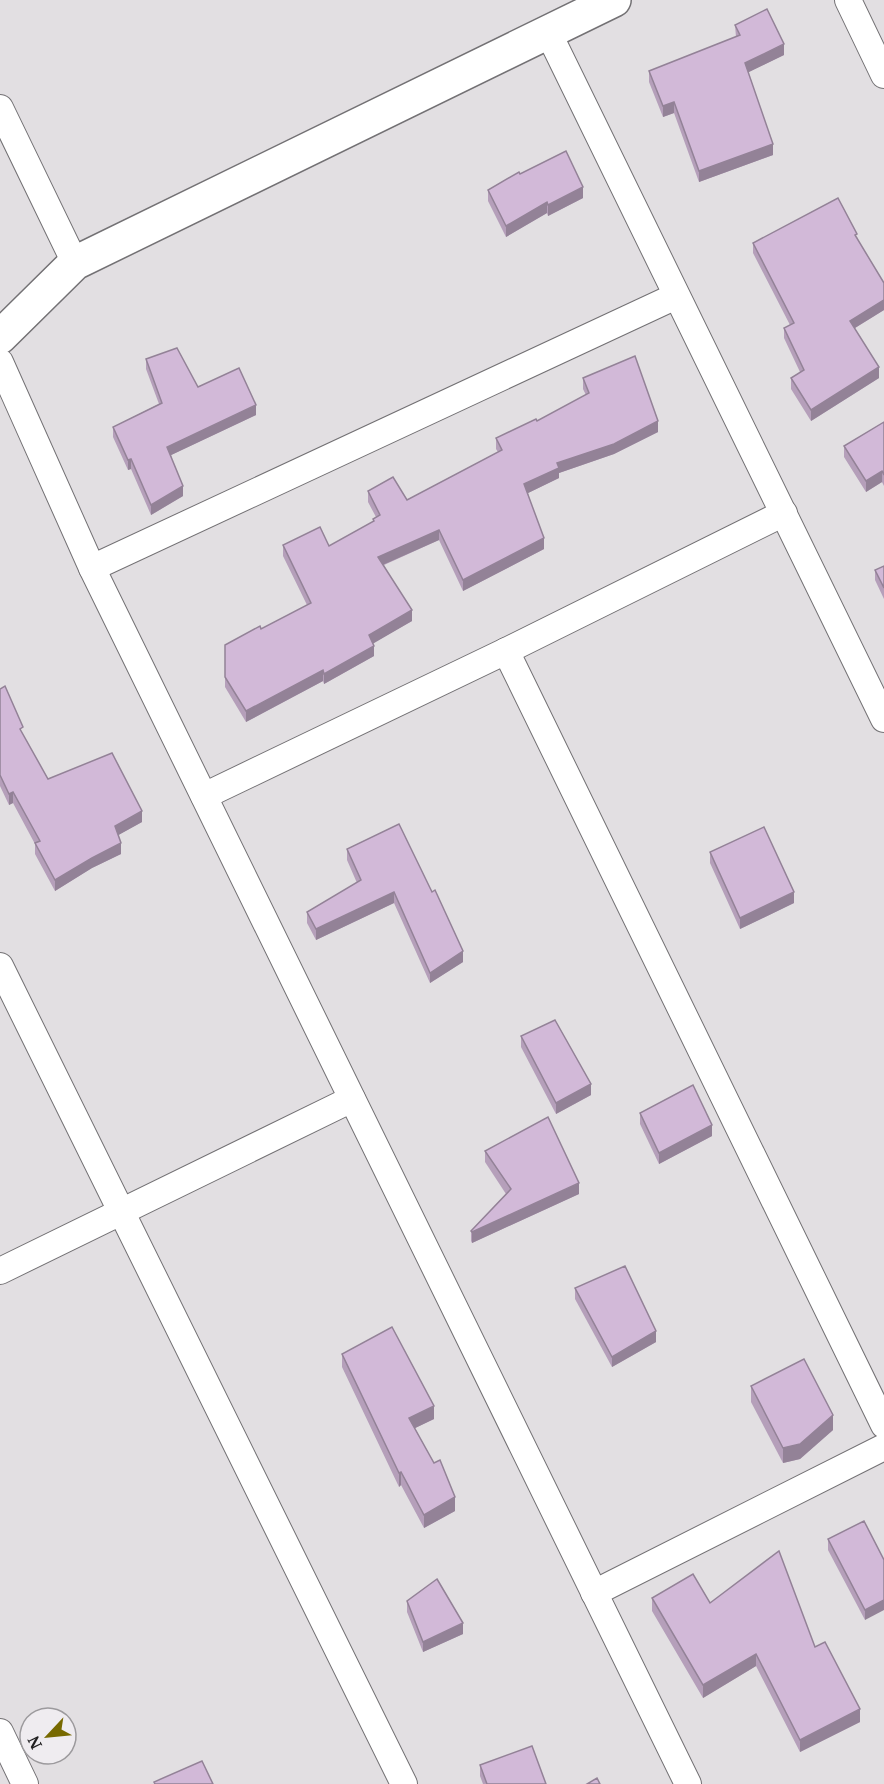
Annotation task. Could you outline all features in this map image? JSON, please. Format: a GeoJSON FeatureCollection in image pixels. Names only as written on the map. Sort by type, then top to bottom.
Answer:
{"type":"FeatureCollection","features":[{"type":"Feature","properties":{"kind":"street"},"geometry":{"type":"LineString","coordinates":[[0,337],[75,263],[614,0]]}},
{"type":"Feature","properties":{"kind":"street"},"geometry":{"type":"LineString","coordinates":[[848,0],[884,75]]}},
{"type":"Feature","properties":{"kind":"street"},"geometry":{"type":"LineString","coordinates":[[548,32],[884,719]]}},
{"type":"Feature","properties":{"kind":"street"},"geometry":{"type":"LineString","coordinates":[[0,108],[75,263]]}},
{"type":"Feature","properties":{"kind":"street"},"geometry":{"type":"LineString","coordinates":[[92,568],[676,296]]}},
{"type":"Feature","properties":{"kind":"street"},"geometry":{"type":"LineString","coordinates":[[0,362],[92,568],[688,1784]]}},
{"type":"Feature","properties":{"kind":"street"},"geometry":{"type":"LineString","coordinates":[[204,796],[506,651],[784,513]]}},
{"type":"Feature","properties":{"kind":"street"},"geometry":{"type":"LineString","coordinates":[[506,651],[884,1425]]}},
{"type":"Feature","properties":{"kind":"street"},"geometry":{"type":"LineString","coordinates":[[0,966],[404,1784]]}},
{"type":"Feature","properties":{"kind":"street"},"geometry":{"type":"LineString","coordinates":[[0,1271],[352,1099]]}},
{"type":"Feature","properties":{"kind":"street"},"geometry":{"type":"LineString","coordinates":[[594,1593],[884,1447]]}},
{"type":"Feature","properties":{"kind":"street"},"geometry":{"type":"LineString","coordinates":[[0,1732],[25,1784]]}},
{"type":"Feature","properties":{"kind":"building"},"geometry":{"type":"Polygon","coordinates":[[[767,9],[784,44],[745,63],[773,144],[699,171],[674,102],[663,106],[649,71],[740,35],[735,25],[767,9]]]}},
{"type":"Feature","properties":{"kind":"building"},"geometry":{"type":"Polygon","coordinates":[[[566,151],[583,187],[548,205],[547,202],[506,226],[488,190],[519,172],[520,174],[566,151]]]}},
{"type":"Feature","properties":{"kind":"building"},"geometry":{"type":"Polygon","coordinates":[[[838,198],[857,234],[855,235],[884,283],[884,300],[850,321],[879,367],[811,410],[791,378],[804,370],[784,328],[794,323],[753,243],[838,198]]]}},
{"type":"Feature","properties":{"kind":"building"},"geometry":{"type":"Polygon","coordinates":[[[177,348],[198,387],[239,368],[256,405],[167,447],[183,486],[151,505],[131,459],[128,460],[113,427],[162,403],[146,359],[177,348]]]}},
{"type":"Feature","properties":{"kind":"building"},"geometry":{"type":"Polygon","coordinates":[[[635,356],[658,421],[614,444],[557,463],[559,468],[524,484],[544,538],[463,580],[439,530],[378,557],[412,610],[369,635],[374,646],[324,674],[323,670],[246,711],[225,677],[225,645],[311,603],[283,545],[320,527],[329,546],[374,521],[373,519],[380,515],[368,491],[393,477],[407,500],[502,450],[496,438],[536,419],[537,421],[589,393],[583,378],[635,356]]]}},
{"type":"Feature","properties":{"kind":"building"},"geometry":{"type":"Polygon","coordinates":[[[884,422],[884,475],[882,471],[866,481],[844,446],[884,422]]]}},
{"type":"Feature","properties":{"kind":"building"},"geometry":{"type":"Polygon","coordinates":[[[884,566],[884,588],[875,570],[884,566]]]}},
{"type":"Feature","properties":{"kind":"building"},"geometry":{"type":"Polygon","coordinates":[[[5,686],[23,727],[20,729],[48,779],[112,753],[142,811],[115,826],[121,843],[55,880],[35,843],[40,841],[13,792],[9,794],[0,775],[0,689],[5,686]]]}},
{"type":"Feature","properties":{"kind":"building"},"geometry":{"type":"Polygon","coordinates":[[[399,824],[432,892],[435,890],[463,951],[430,973],[394,892],[316,929],[307,912],[361,880],[347,849],[399,824]]]}},
{"type":"Feature","properties":{"kind":"building"},"geometry":{"type":"Polygon","coordinates":[[[764,827],[794,892],[740,918],[710,852],[764,827]]]}},
{"type":"Feature","properties":{"kind":"building"},"geometry":{"type":"Polygon","coordinates":[[[555,1020],[591,1084],[556,1103],[521,1036],[555,1020]]]}},
{"type":"Feature","properties":{"kind":"building"},"geometry":{"type":"Polygon","coordinates":[[[693,1085],[712,1125],[659,1153],[640,1113],[693,1085]]]}},
{"type":"Feature","properties":{"kind":"building"},"geometry":{"type":"Polygon","coordinates":[[[548,1117],[579,1183],[472,1232],[511,1189],[485,1151],[548,1117]]]}},
{"type":"Feature","properties":{"kind":"building"},"geometry":{"type":"Polygon","coordinates":[[[625,1266],[656,1331],[612,1357],[575,1288],[625,1266]]]}},
{"type":"Feature","properties":{"kind":"building"},"geometry":{"type":"Polygon","coordinates":[[[392,1327],[434,1406],[409,1418],[434,1463],[440,1460],[455,1497],[424,1515],[401,1472],[399,1473],[342,1354],[392,1327]]]}},
{"type":"Feature","properties":{"kind":"building"},"geometry":{"type":"Polygon","coordinates":[[[804,1359],[833,1415],[800,1444],[783,1448],[751,1386],[804,1359]]]}},
{"type":"Feature","properties":{"kind":"building"},"geometry":{"type":"Polygon","coordinates":[[[864,1521],[884,1560],[884,1600],[865,1610],[828,1539],[864,1521]]]}},
{"type":"Feature","properties":{"kind":"building"},"geometry":{"type":"Polygon","coordinates":[[[779,1551],[815,1647],[825,1642],[860,1709],[800,1740],[756,1654],[703,1685],[652,1598],[693,1574],[710,1603],[779,1551]]]}},
{"type":"Feature","properties":{"kind":"building"},"geometry":{"type":"Polygon","coordinates":[[[437,1579],[463,1623],[423,1642],[407,1601],[437,1579]]]}},
{"type":"Feature","properties":{"kind":"building"},"geometry":{"type":"Polygon","coordinates":[[[532,1746],[546,1784],[487,1784],[480,1765],[532,1746]]]}},
{"type":"Feature","properties":{"kind":"building"},"geometry":{"type":"Polygon","coordinates":[[[202,1761],[213,1784],[155,1784],[154,1782],[202,1761]]]}},
{"type":"Feature","properties":{"kind":"building"},"geometry":{"type":"Polygon","coordinates":[[[597,1778],[600,1784],[587,1784],[597,1778]]]}}]}
